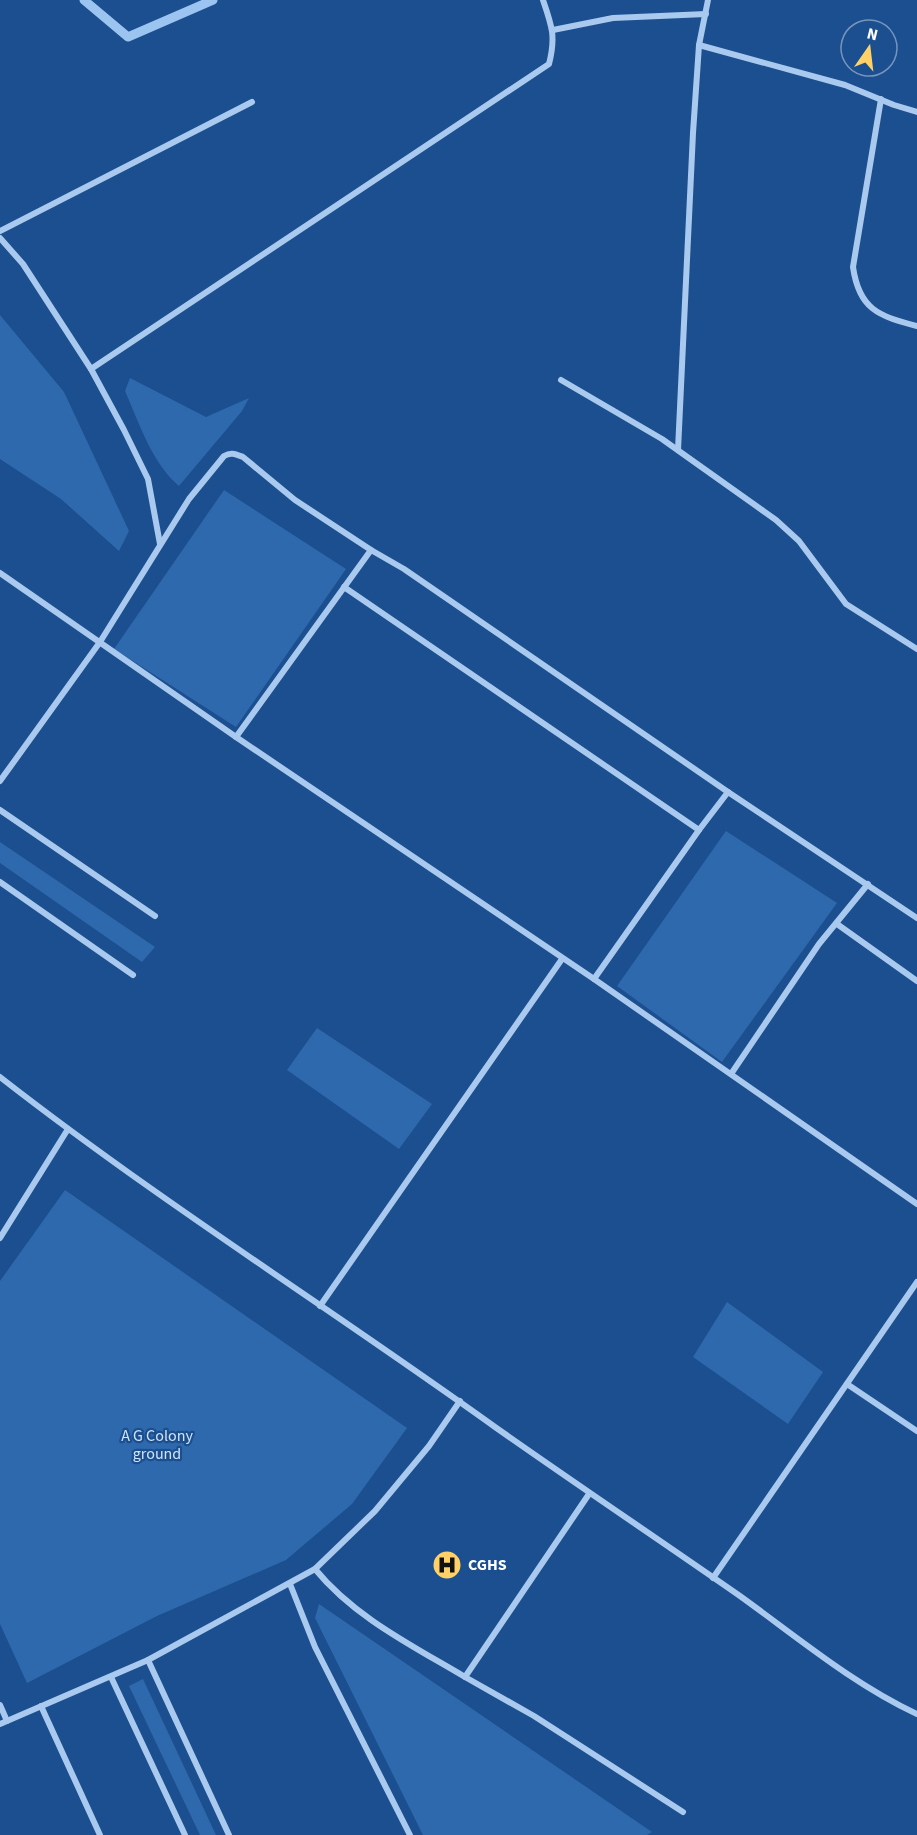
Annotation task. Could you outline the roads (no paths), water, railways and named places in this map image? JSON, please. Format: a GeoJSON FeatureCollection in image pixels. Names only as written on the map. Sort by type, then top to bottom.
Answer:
{"type":"FeatureCollection","features":[{"type":"Feature","properties":{"kind":"street"},"geometry":{"type":"LineString","coordinates":[[91,369],[549,64],[553,46],[553,30],[543,0]]}},
{"type":"Feature","properties":{"kind":"street"},"geometry":{"type":"LineString","coordinates":[[678,450],[693,133],[699,45],[708,0]]}},
{"type":"Feature","properties":{"kind":"street"},"geometry":{"type":"LineString","coordinates":[[553,30],[613,18],[706,14]]}},
{"type":"Feature","properties":{"kind":"street"},"geometry":{"type":"LineString","coordinates":[[699,45],[845,85],[917,112]]}},
{"type":"Feature","properties":{"kind":"street"},"geometry":{"type":"LineString","coordinates":[[881,99],[853,267],[856,285],[864,302],[878,312],[917,326]]}},
{"type":"Feature","properties":{"kind":"street"},"geometry":{"type":"LineString","coordinates":[[0,231],[252,102]]}},
{"type":"Feature","properties":{"kind":"street"},"geometry":{"type":"LineString","coordinates":[[0,238],[23,264],[91,369],[124,429],[148,479],[160,543]]}},
{"type":"Feature","properties":{"kind":"street"},"geometry":{"type":"LineString","coordinates":[[561,380],[678,450],[776,520],[799,542],[846,604],[917,649]]}},
{"type":"Feature","properties":{"kind":"street"},"geometry":{"type":"LineString","coordinates":[[0,781],[100,642],[189,499],[217,463],[229,453],[243,458],[295,500],[418,578],[728,792],[917,918]]}},
{"type":"Feature","properties":{"kind":"street"},"geometry":{"type":"LineString","coordinates":[[236,737],[371,550]]}},
{"type":"Feature","properties":{"kind":"street"},"geometry":{"type":"LineString","coordinates":[[0,573],[236,737],[594,979],[917,1204]]}},
{"type":"Feature","properties":{"kind":"street"},"geometry":{"type":"LineString","coordinates":[[344,587],[699,830]]}},
{"type":"Feature","properties":{"kind":"street"},"geometry":{"type":"LineString","coordinates":[[594,979],[728,792]]}},
{"type":"Feature","properties":{"kind":"street"},"geometry":{"type":"LineString","coordinates":[[0,810],[155,916]]}},
{"type":"Feature","properties":{"kind":"street"},"geometry":{"type":"LineString","coordinates":[[0,882],[133,975]]}},
{"type":"Feature","properties":{"kind":"street"},"geometry":{"type":"LineString","coordinates":[[730,1074],[819,944],[868,884]]}},
{"type":"Feature","properties":{"kind":"street"},"geometry":{"type":"LineString","coordinates":[[837,924],[917,981]]}},
{"type":"Feature","properties":{"kind":"street"},"geometry":{"type":"LineString","coordinates":[[320,1306],[562,959]]}},
{"type":"Feature","properties":{"kind":"street"},"geometry":{"type":"LineString","coordinates":[[0,1077],[68,1129],[460,1401],[589,1494],[885,1699],[917,1714]]}},
{"type":"Feature","properties":{"kind":"street"},"geometry":{"type":"LineString","coordinates":[[0,1238],[68,1129]]}},
{"type":"Feature","properties":{"kind":"street"},"geometry":{"type":"LineString","coordinates":[[713,1578],[917,1282]]}},
{"type":"Feature","properties":{"kind":"street"},"geometry":{"type":"LineString","coordinates":[[847,1384],[917,1431]]}},
{"type":"Feature","properties":{"kind":"street"},"geometry":{"type":"LineString","coordinates":[[0,1706],[4,1722],[111,1677],[148,1660],[315,1569],[375,1511],[429,1446],[460,1401]]}},
{"type":"Feature","properties":{"kind":"street"},"geometry":{"type":"LineString","coordinates":[[465,1677],[589,1494]]}},
{"type":"Feature","properties":{"kind":"street"},"geometry":{"type":"LineString","coordinates":[[315,1569],[350,1603],[410,1644],[534,1716],[683,1812]]}},
{"type":"Feature","properties":{"kind":"street"},"geometry":{"type":"LineString","coordinates":[[290,1584],[315,1647],[410,1835]]}},
{"type":"Feature","properties":{"kind":"street"},"geometry":{"type":"LineString","coordinates":[[148,1660],[230,1835]]}},
{"type":"Feature","properties":{"kind":"street"},"geometry":{"type":"LineString","coordinates":[[111,1677],[185,1835]]}},
{"type":"Feature","properties":{"kind":"street"},"geometry":{"type":"LineString","coordinates":[[40,1707],[100,1835]]}},
{"type":"Feature","properties":{"kind":"waterway"},"geometry":{"type":"LineString","coordinates":[[84,0],[128,37],[213,0]]}},
{"type":"Feature","properties":{"kind":"place","name":"CGHS"},"geometry":{"type":"Point","coordinates":[447,1565]}},
{"type":"Feature","properties":{"kind":"park label","name":"A G Colony ground"},"geometry":{"type":"Point","coordinates":[157,1445]}}]}
